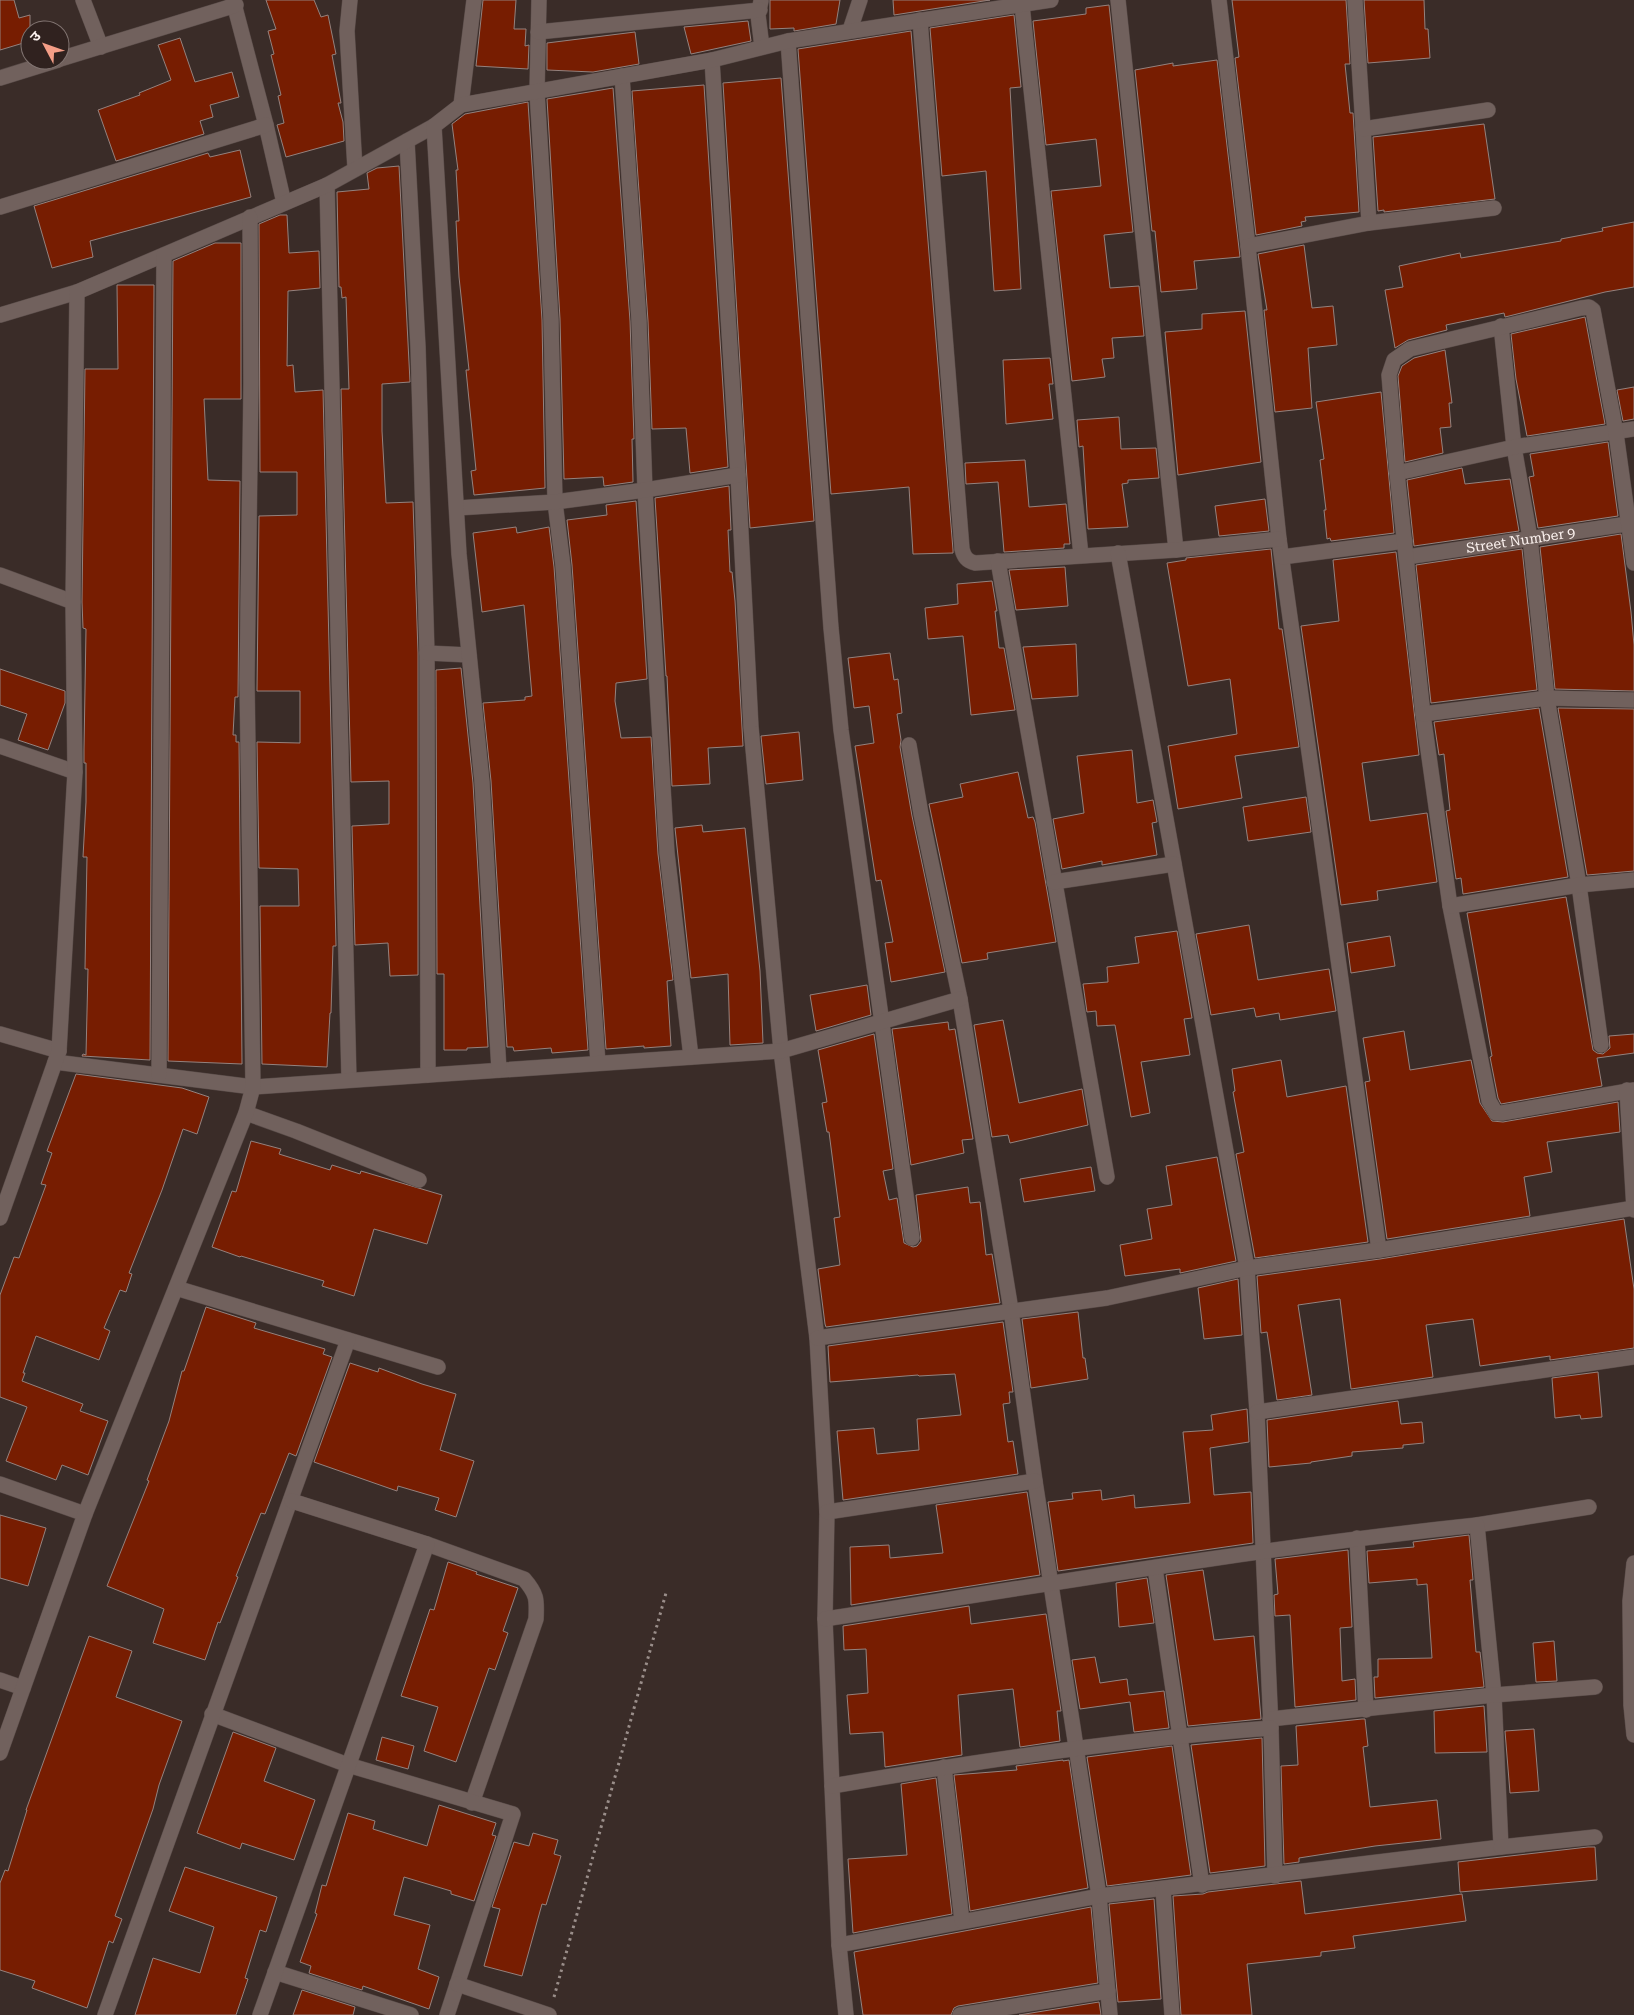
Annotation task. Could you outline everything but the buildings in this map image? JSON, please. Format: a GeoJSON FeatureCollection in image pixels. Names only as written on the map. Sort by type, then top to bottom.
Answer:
{"type":"FeatureCollection","features":[{"type":"Feature","properties":{"kind":"street"},"geometry":{"type":"LineString","coordinates":[[83,0],[101,47]]}},
{"type":"Feature","properties":{"kind":"street"},"geometry":{"type":"LineString","coordinates":[[350,0],[347,32],[355,169]]}},
{"type":"Feature","properties":{"kind":"street"},"geometry":{"type":"LineString","coordinates":[[461,105],[474,0]]}},
{"type":"Feature","properties":{"kind":"street"},"geometry":{"type":"LineString","coordinates":[[539,0],[537,92],[550,320],[555,502],[563,566],[598,1063]]}},
{"type":"Feature","properties":{"kind":"street"},"geometry":{"type":"LineString","coordinates":[[850,30],[860,0]]}},
{"type":"Feature","properties":{"kind":"street"},"geometry":{"type":"LineString","coordinates":[[0,315],[77,292],[327,185],[434,126],[461,105],[712,60],[788,41],[1051,0]]}},
{"type":"Feature","properties":{"kind":"street"},"geometry":{"type":"LineString","coordinates":[[1118,0],[1176,550]]}},
{"type":"Feature","properties":{"kind":"street"},"geometry":{"type":"LineString","coordinates":[[1219,0],[1248,246],[1279,539],[1379,1250]]}},
{"type":"Feature","properties":{"kind":"street"},"geometry":{"type":"LineString","coordinates":[[1355,0],[1369,223]]}},
{"type":"Feature","properties":{"kind":"street"},"geometry":{"type":"LineString","coordinates":[[70,57],[234,3],[284,203]]}},
{"type":"Feature","properties":{"kind":"street"},"geometry":{"type":"LineString","coordinates":[[1022,4],[1081,555]]}},
{"type":"Feature","properties":{"kind":"street"},"geometry":{"type":"LineString","coordinates":[[538,32],[761,5],[759,29],[762,46]]}},
{"type":"Feature","properties":{"kind":"street"},"geometry":{"type":"LineString","coordinates":[[920,20],[964,556],[968,561],[975,563],[998,562],[1176,550],[1279,539]]}},
{"type":"Feature","properties":{"kind":"street"},"geometry":{"type":"LineString","coordinates":[[788,41],[832,637],[841,730],[912,1238]]}},
{"type":"Feature","properties":{"kind":"street"},"geometry":{"type":"LineString","coordinates":[[712,60],[738,475],[751,727],[781,1050],[818,1338],[827,1512],[825,1619],[840,1945],[846,2015]]}},
{"type":"Feature","properties":{"kind":"street"},"geometry":{"type":"LineString","coordinates":[[0,78],[26,70]]}},
{"type":"Feature","properties":{"kind":"street"},"geometry":{"type":"LineString","coordinates":[[622,76],[638,321],[667,853],[691,1057]]}},
{"type":"Feature","properties":{"kind":"street"},"geometry":{"type":"LineString","coordinates":[[1363,129],[1488,110]]}},
{"type":"Feature","properties":{"kind":"street"},"geometry":{"type":"LineString","coordinates":[[0,207],[266,125]]}},
{"type":"Feature","properties":{"kind":"street"},"geometry":{"type":"LineString","coordinates":[[434,126],[457,508],[482,782],[499,1070]]}},
{"type":"Feature","properties":{"kind":"street"},"geometry":{"type":"LineString","coordinates":[[407,140],[418,347],[428,654],[428,1075]]}},
{"type":"Feature","properties":{"kind":"street"},"geometry":{"type":"LineString","coordinates":[[327,185],[349,1080]]}},
{"type":"Feature","properties":{"kind":"street"},"geometry":{"type":"LineString","coordinates":[[1248,246],[1369,223],[1494,208]]}},
{"type":"Feature","properties":{"kind":"street"},"geometry":{"type":"LineString","coordinates":[[0,1753],[85,1514],[246,1113],[253,1087],[247,682],[251,383],[250,218]]}},
{"type":"Feature","properties":{"kind":"street"},"geometry":{"type":"LineString","coordinates":[[159,1075],[164,254]]}},
{"type":"Feature","properties":{"kind":"street"},"geometry":{"type":"LineString","coordinates":[[0,1218],[57,1056],[75,772],[73,602],[77,292]]}},
{"type":"Feature","properties":{"kind":"street"},"geometry":{"type":"LineString","coordinates":[[818,1338],[1107,1298],[1247,1268],[1379,1250],[1634,1209],[1631,1090],[1496,1113],[1489,1101],[1450,906],[1423,714],[1397,473],[1389,375],[1394,360],[1410,349],[1501,326],[1581,308],[1594,310],[1631,523],[1634,562]]}},
{"type":"Feature","properties":{"kind":"street"},"geometry":{"type":"LineString","coordinates":[[1501,326],[1514,447],[1530,538],[1547,698],[1578,885],[1601,1045]]}},
{"type":"Feature","properties":{"kind":"street"},"geometry":{"type":"LineString","coordinates":[[1397,473],[1514,447],[1634,429]]}},
{"type":"Feature","properties":{"kind":"street"},"geometry":{"type":"LineString","coordinates":[[457,508],[555,502],[738,475]]}},
{"type":"Feature","properties":{"kind":"street","name":"Street Number 9"},"geometry":{"type":"LineString","coordinates":[[1407,557],[1631,523]]}},
{"type":"Feature","properties":{"kind":"street"},"geometry":{"type":"LineString","coordinates":[[1282,557],[1405,541]]}},
{"type":"Feature","properties":{"kind":"street"},"geometry":{"type":"LineString","coordinates":[[1118,554],[1247,1268],[1257,1412],[1271,1723],[1275,1876]]}},
{"type":"Feature","properties":{"kind":"street"},"geometry":{"type":"LineString","coordinates":[[998,562],[1107,1177]]}},
{"type":"Feature","properties":{"kind":"street"},"geometry":{"type":"LineString","coordinates":[[0,575],[73,602]]}},
{"type":"Feature","properties":{"kind":"street"},"geometry":{"type":"LineString","coordinates":[[428,654],[469,655]]}},
{"type":"Feature","properties":{"kind":"street"},"geometry":{"type":"LineString","coordinates":[[1423,714],[1547,698],[1634,700]]}},
{"type":"Feature","properties":{"kind":"street"},"geometry":{"type":"LineString","coordinates":[[909,745],[921,814],[960,999],[1011,1310],[1075,1749],[1099,1896],[1110,2015]]}},
{"type":"Feature","properties":{"kind":"street"},"geometry":{"type":"LineString","coordinates":[[0,746],[75,772]]}},
{"type":"Feature","properties":{"kind":"street"},"geometry":{"type":"LineString","coordinates":[[1054,882],[1174,864]]}},
{"type":"Feature","properties":{"kind":"street"},"geometry":{"type":"LineString","coordinates":[[1450,906],[1578,885],[1634,880]]}},
{"type":"Feature","properties":{"kind":"street"},"geometry":{"type":"LineString","coordinates":[[0,1034],[57,1056],[159,1075],[253,1087],[781,1050],[960,999]]}},
{"type":"Feature","properties":{"kind":"street"},"geometry":{"type":"LineString","coordinates":[[246,1113],[419,1180]]}},
{"type":"Feature","properties":{"kind":"street"},"geometry":{"type":"LineString","coordinates":[[176,1288],[438,1367]]}},
{"type":"Feature","properties":{"kind":"street"},"geometry":{"type":"LineString","coordinates":[[105,2015],[212,1714],[292,1502],[348,1340]]}},
{"type":"Feature","properties":{"kind":"street"},"geometry":{"type":"LineString","coordinates":[[1257,1412],[1634,1357]]}},
{"type":"Feature","properties":{"kind":"street"},"geometry":{"type":"LineString","coordinates":[[827,1512],[1035,1481]]}},
{"type":"Feature","properties":{"kind":"street"},"geometry":{"type":"LineString","coordinates":[[0,1484],[85,1514]]}},
{"type":"Feature","properties":{"kind":"street"},"geometry":{"type":"LineString","coordinates":[[292,1502],[427,1544],[524,1579],[535,1592],[537,1603],[536,1619],[472,1803]]}},
{"type":"Feature","properties":{"kind":"street"},"geometry":{"type":"LineString","coordinates":[[825,1619],[1051,1583],[1357,1538],[1477,1525],[1589,1507]]}},
{"type":"Feature","properties":{"kind":"street"},"geometry":{"type":"LineString","coordinates":[[1477,1525],[1494,1695],[1501,1847]]}},
{"type":"Feature","properties":{"kind":"street"},"geometry":{"type":"LineString","coordinates":[[1357,1538],[1366,1710]]}},
{"type":"Feature","properties":{"kind":"street"},"geometry":{"type":"LineString","coordinates":[[260,2015],[427,1544]]}},
{"type":"Feature","properties":{"kind":"street"},"geometry":{"type":"LineString","coordinates":[[1634,1563],[1630,1601],[1631,1705],[1634,1735]]}},
{"type":"Feature","properties":{"kind":"street"},"geometry":{"type":"LineString","coordinates":[[1155,1568],[1202,1884]]}},
{"type":"Feature","properties":{"kind":"street"},"geometry":{"type":"LineString","coordinates":[[0,1680],[24,1688]]}},
{"type":"Feature","properties":{"kind":"street"},"geometry":{"type":"LineString","coordinates":[[832,1786],[944,1766],[1366,1710],[1494,1695],[1595,1688]]}},
{"type":"Feature","properties":{"kind":"street"},"geometry":{"type":"LineString","coordinates":[[212,1714],[348,1765],[513,1814],[447,2015]]}},
{"type":"Feature","properties":{"kind":"street"},"geometry":{"type":"LineString","coordinates":[[944,1766],[962,1921]]}},
{"type":"Feature","properties":{"kind":"street"},"geometry":{"type":"LineString","coordinates":[[840,1945],[1099,1896],[1595,1837]]}},
{"type":"Feature","properties":{"kind":"street"},"geometry":{"type":"LineString","coordinates":[[1163,1889],[1172,2015]]}},
{"type":"Feature","properties":{"kind":"street"},"geometry":{"type":"LineString","coordinates":[[275,1972],[410,2015]]}},
{"type":"Feature","properties":{"kind":"street"},"geometry":{"type":"LineString","coordinates":[[457,1984],[550,2010]]}},
{"type":"Feature","properties":{"kind":"street"},"geometry":{"type":"LineString","coordinates":[[960,2015],[1038,2009],[1108,1990]]}},
{"type":"Feature","properties":{"kind":"path"},"geometry":{"type":"LineString","coordinates":[[550,2010],[666,1592]]}}]}
